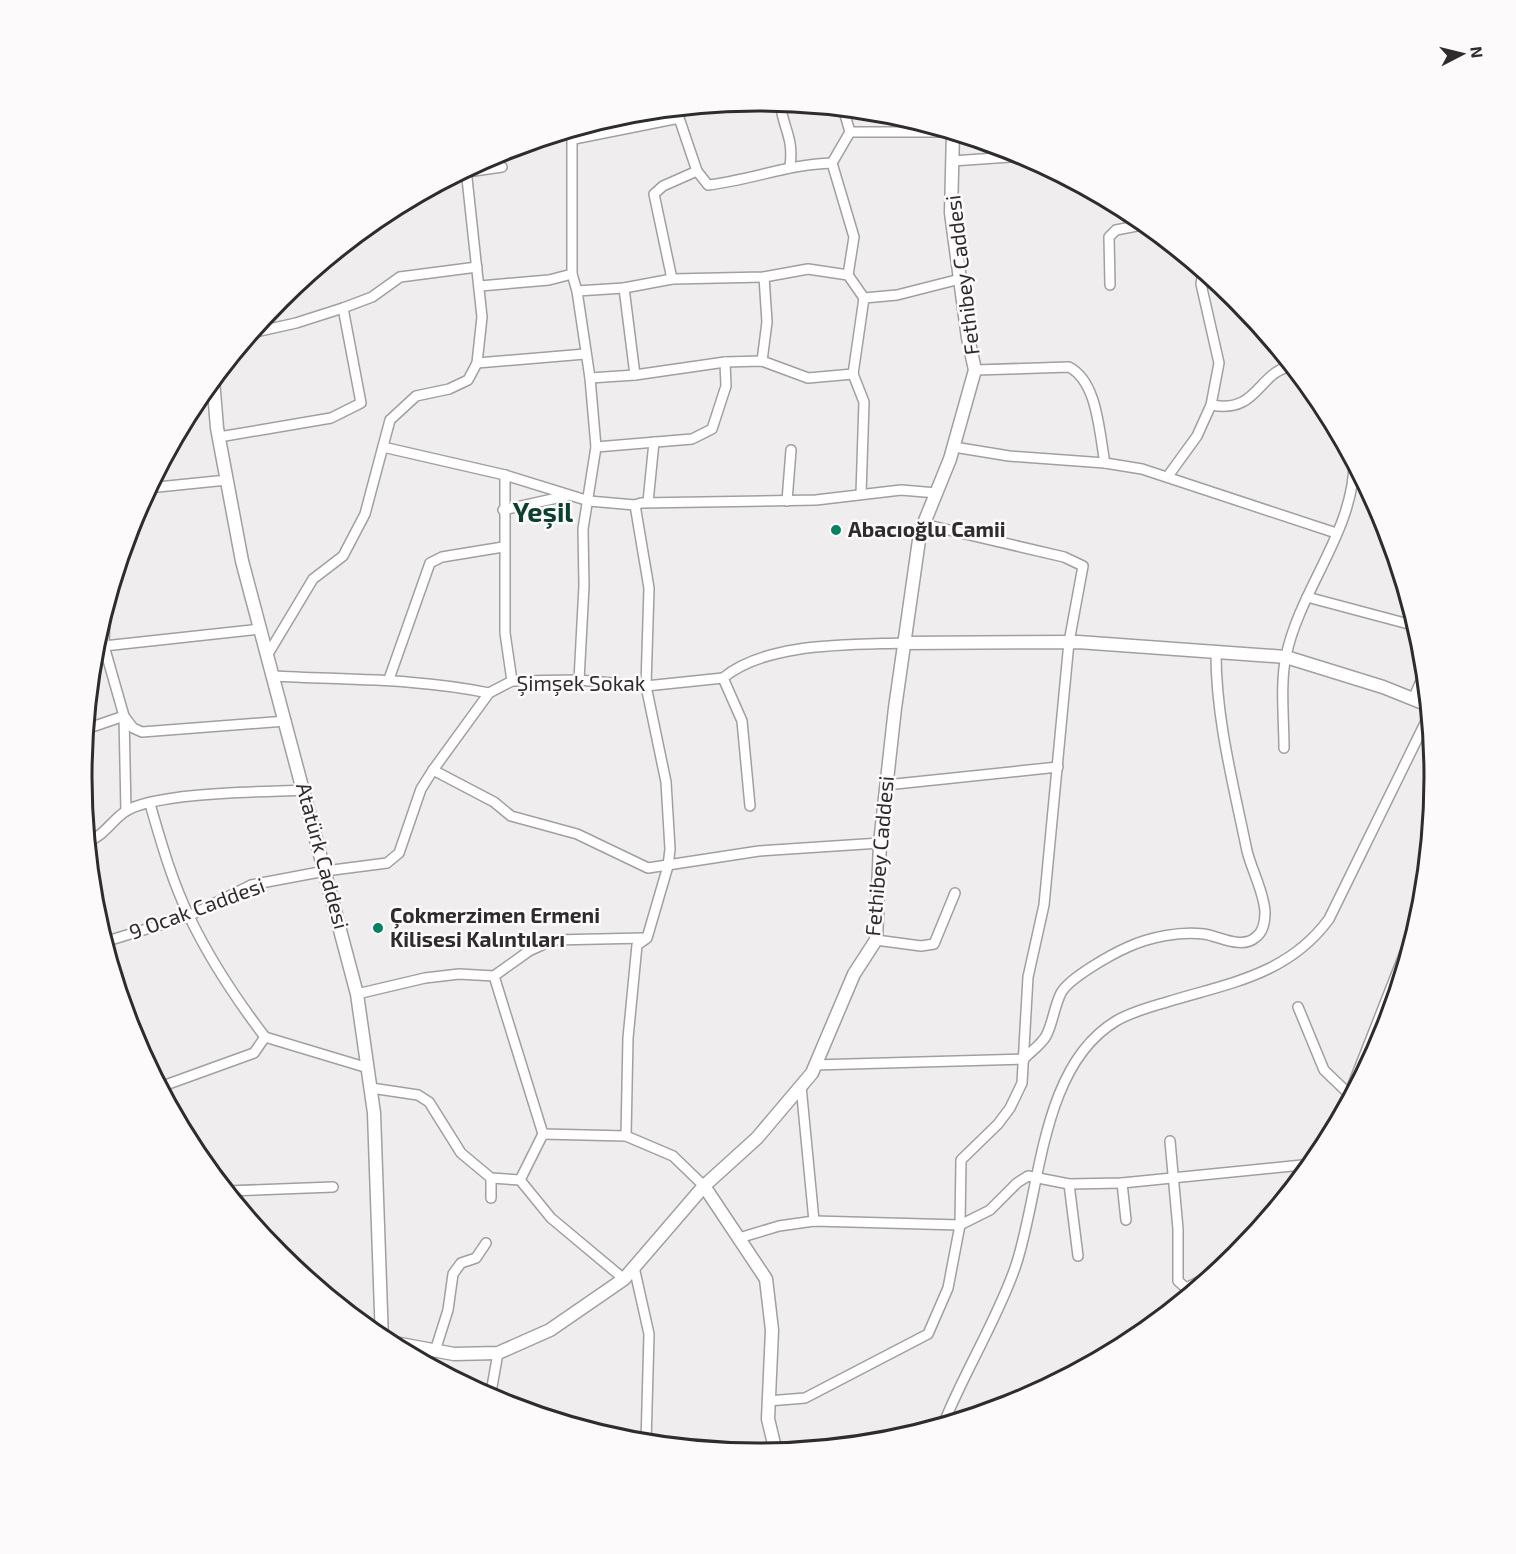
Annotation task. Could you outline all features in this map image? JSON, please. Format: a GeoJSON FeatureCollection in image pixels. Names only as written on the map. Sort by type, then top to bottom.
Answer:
{"type":"FeatureCollection","features":[{"type":"Feature","properties":{"kind":"street"},"geometry":{"type":"LineString","coordinates":[[781,112],[782,120],[793,147],[790,166]]}},
{"type":"Feature","properties":{"kind":"street"},"geometry":{"type":"LineString","coordinates":[[845,116],[850,132],[832,163],[854,237],[848,275],[864,298],[853,374],[864,402],[861,494]]}},
{"type":"Feature","properties":{"kind":"street"},"geometry":{"type":"LineString","coordinates":[[595,131],[679,118],[698,171],[708,185],[790,166],[832,163]]}},
{"type":"Feature","properties":{"kind":"street"},"geometry":{"type":"LineString","coordinates":[[850,132],[927,132]]}},
{"type":"Feature","properties":{"kind":"street"},"geometry":{"type":"LineString","coordinates":[[573,137],[572,274],[577,291],[590,378],[596,447],[583,529],[584,586],[579,680]]}},
{"type":"Feature","properties":{"kind":"street","name":"Fethibey Caddesi"},"geometry":{"type":"LineString","coordinates":[[413,1346],[454,1354],[498,1353],[550,1330],[624,1279],[704,1186],[757,1138],[812,1073],[854,974],[876,940],[880,843],[886,785],[903,643],[920,532],[954,447],[975,370],[951,213],[953,140]]}},
{"type":"Feature","properties":{"kind":"street"},"geometry":{"type":"LineString","coordinates":[[952,161],[1003,158]]}},
{"type":"Feature","properties":{"kind":"street"},"geometry":{"type":"LineString","coordinates":[[485,169],[502,167]]}},
{"type":"Feature","properties":{"kind":"street"},"geometry":{"type":"LineString","coordinates":[[672,279],[654,194],[663,186],[698,171]]}},
{"type":"Feature","properties":{"kind":"street"},"geometry":{"type":"LineString","coordinates":[[268,654],[314,579],[343,556],[365,514],[390,420],[416,396],[449,389],[468,381],[477,363],[482,317],[468,177]]}},
{"type":"Feature","properties":{"kind":"street"},"geometry":{"type":"LineString","coordinates":[[1110,285],[1109,237],[1129,223]]}},
{"type":"Feature","properties":{"kind":"street"},"geometry":{"type":"LineString","coordinates":[[264,330],[296,324],[372,297],[400,277],[477,267]]}},
{"type":"Feature","properties":{"kind":"street"},"geometry":{"type":"LineString","coordinates":[[577,291],[624,288],[672,279],[764,277],[808,269],[848,275]]}},
{"type":"Feature","properties":{"kind":"street"},"geometry":{"type":"LineString","coordinates":[[480,286],[549,280],[572,274]]}},
{"type":"Feature","properties":{"kind":"street"},"geometry":{"type":"LineString","coordinates":[[762,361],[767,322],[764,277]]}},
{"type":"Feature","properties":{"kind":"street"},"geometry":{"type":"LineString","coordinates":[[864,298],[897,295],[960,279]]}},
{"type":"Feature","properties":{"kind":"street"},"geometry":{"type":"LineString","coordinates":[[1168,476],[1197,436],[1211,405],[1219,363],[1202,280]]}},
{"type":"Feature","properties":{"kind":"street"},"geometry":{"type":"LineString","coordinates":[[624,288],[635,375]]}},
{"type":"Feature","properties":{"kind":"street"},"geometry":{"type":"LineString","coordinates":[[219,437],[331,418],[361,403],[343,308]]}},
{"type":"Feature","properties":{"kind":"street"},"geometry":{"type":"LineString","coordinates":[[477,363],[585,354]]}},
{"type":"Feature","properties":{"kind":"street"},"geometry":{"type":"LineString","coordinates":[[590,378],[635,375],[725,362],[762,361],[808,378],[853,374]]}},
{"type":"Feature","properties":{"kind":"street"},"geometry":{"type":"LineString","coordinates":[[596,447],[692,440],[712,429],[726,386],[725,362]]}},
{"type":"Feature","properties":{"kind":"street"},"geometry":{"type":"LineString","coordinates":[[975,370],[1069,367],[1076,371],[1090,391],[1105,463]]}},
{"type":"Feature","properties":{"kind":"street"},"geometry":{"type":"LineString","coordinates":[[1211,405],[1227,408],[1240,404],[1262,387],[1274,374],[1285,369]]}},
{"type":"Feature","properties":{"kind":"street","name":"Atatürk Caddesi"},"geometry":{"type":"LineString","coordinates":[[214,394],[219,437],[242,561],[357,994],[371,1088],[378,1185],[383,1327]]}},
{"type":"Feature","properties":{"kind":"street"},"geometry":{"type":"LineString","coordinates":[[648,502],[654,442]]}},
{"type":"Feature","properties":{"kind":"street"},"geometry":{"type":"LineString","coordinates":[[383,447],[505,475],[589,501],[635,505],[648,502],[787,501],[902,490],[937,493]]}},
{"type":"Feature","properties":{"kind":"street"},"geometry":{"type":"LineString","coordinates":[[954,447],[1009,456],[1105,463],[1168,476],[1336,533]]}},
{"type":"Feature","properties":{"kind":"street"},"geometry":{"type":"LineString","coordinates":[[787,501],[791,450]]}},
{"type":"Feature","properties":{"kind":"street"},"geometry":{"type":"LineString","coordinates":[[505,475],[503,510],[505,633],[512,681]]}},
{"type":"Feature","properties":{"kind":"street"},"geometry":{"type":"LineString","coordinates":[[1284,748],[1286,657],[1307,597],[1354,487],[1354,478]]}},
{"type":"Feature","properties":{"kind":"street"},"geometry":{"type":"LineString","coordinates":[[158,487],[227,480]]}},
{"type":"Feature","properties":{"kind":"street"},"geometry":{"type":"LineString","coordinates":[[503,510],[568,495]]}},
{"type":"Feature","properties":{"kind":"street"},"geometry":{"type":"LineString","coordinates":[[626,1136],[628,1038],[637,945],[647,938],[668,866],[666,782],[646,686],[649,588],[635,505]]}},
{"type":"Feature","properties":{"kind":"street"},"geometry":{"type":"LineString","coordinates":[[768,1401],[805,1398],[928,1334],[948,1288],[960,1225],[961,1160],[998,1124],[1010,1108],[1022,1083],[1028,977],[1044,905],[1069,642],[1083,566],[1079,562],[923,524]]}},
{"type":"Feature","properties":{"kind":"street"},"geometry":{"type":"LineString","coordinates":[[389,679],[430,563],[442,557],[503,547]]}},
{"type":"Feature","properties":{"kind":"street"},"geometry":{"type":"LineString","coordinates":[[1307,597],[1407,623]]}},
{"type":"Feature","properties":{"kind":"street"},"geometry":{"type":"LineString","coordinates":[[104,646],[260,629]]}},
{"type":"Feature","properties":{"kind":"street"},"geometry":{"type":"LineString","coordinates":[[750,806],[742,721],[723,678],[737,666],[767,656],[843,645],[1069,642],[1216,654],[1286,657],[1420,702]]}},
{"type":"Feature","properties":{"kind":"street"},"geometry":{"type":"LineString","coordinates":[[104,646],[124,716],[126,811]]}},
{"type":"Feature","properties":{"kind":"street"},"geometry":{"type":"LineString","coordinates":[[814,1065],[1024,1059],[1046,1038],[1062,991],[1079,976],[1126,947],[1187,933],[1249,942],[1262,929],[1265,915],[1263,901],[1248,853],[1216,692],[1216,654]]}},
{"type":"Feature","properties":{"kind":"street"},"geometry":{"type":"LineString","coordinates":[[273,676],[348,681],[389,679],[489,693]]}},
{"type":"Feature","properties":{"kind":"street","name":"Şimşek Sokak"},"geometry":{"type":"LineString","coordinates":[[325,871],[387,863],[399,853],[420,789],[489,693],[512,681],[579,680],[646,686],[723,678]]}},
{"type":"Feature","properties":{"kind":"street"},"geometry":{"type":"LineString","coordinates":[[1413,699],[1418,687]]}},
{"type":"Feature","properties":{"kind":"street"},"geometry":{"type":"LineString","coordinates":[[124,716],[133,728],[142,732],[286,721]]}},
{"type":"Feature","properties":{"kind":"street"},"geometry":{"type":"LineString","coordinates":[[94,726],[124,716]]}},
{"type":"Feature","properties":{"kind":"street"},"geometry":{"type":"LineString","coordinates":[[946,1416],[1015,1268],[1051,1118],[1064,1083],[1085,1051],[1100,1033],[1116,1021],[1138,1010],[1260,974],[1296,956],[1314,939],[1329,920],[1423,728]]}},
{"type":"Feature","properties":{"kind":"street"},"geometry":{"type":"LineString","coordinates":[[886,785],[1058,767]]}},
{"type":"Feature","properties":{"kind":"street"},"geometry":{"type":"LineString","coordinates":[[433,770],[494,802],[511,816],[578,834],[648,868],[759,850],[880,843]]}},
{"type":"Feature","properties":{"kind":"street"},"geometry":{"type":"LineString","coordinates":[[95,840],[126,811],[165,799],[304,790]]}},
{"type":"Feature","properties":{"kind":"street"},"geometry":{"type":"LineString","coordinates":[[150,804],[167,860],[189,916],[230,990],[265,1037],[368,1068]]}},
{"type":"Feature","properties":{"kind":"street","name":"9 Ocak Caddesi"},"geometry":{"type":"LineString","coordinates":[[112,940],[189,916],[250,885],[325,871]]}},
{"type":"Feature","properties":{"kind":"street"},"geometry":{"type":"LineString","coordinates":[[876,940],[921,946],[934,944],[955,893]]}},
{"type":"Feature","properties":{"kind":"street"},"geometry":{"type":"LineString","coordinates":[[357,994],[436,977],[459,974],[494,976],[529,951],[553,940],[647,938]]}},
{"type":"Feature","properties":{"kind":"street"},"geometry":{"type":"LineString","coordinates":[[494,976],[543,1134],[520,1180]]}},
{"type":"Feature","properties":{"kind":"street"},"geometry":{"type":"LineString","coordinates":[[1298,1007],[1324,1070],[1346,1091]]}},
{"type":"Feature","properties":{"kind":"street"},"geometry":{"type":"LineString","coordinates":[[1370,1042],[1381,1013]]}},
{"type":"Feature","properties":{"kind":"street"},"geometry":{"type":"LineString","coordinates":[[167,1085],[254,1053],[265,1037]]}},
{"type":"Feature","properties":{"kind":"street"},"geometry":{"type":"LineString","coordinates":[[801,1086],[814,1221]]}},
{"type":"Feature","properties":{"kind":"street"},"geometry":{"type":"LineString","coordinates":[[371,1088],[418,1095],[429,1102],[461,1153],[491,1178],[520,1180],[551,1218],[624,1279]]}},
{"type":"Feature","properties":{"kind":"street"},"geometry":{"type":"LineString","coordinates":[[543,1134],[626,1136],[674,1156],[704,1186],[766,1279],[772,1330],[768,1419],[774,1443]]}},
{"type":"Feature","properties":{"kind":"street"},"geometry":{"type":"LineString","coordinates":[[1170,1141],[1178,1229],[1178,1281],[1186,1288]]}},
{"type":"Feature","properties":{"kind":"street"},"geometry":{"type":"LineString","coordinates":[[740,1238],[779,1226],[814,1221],[960,1225],[990,1210],[1028,1176],[1069,1184],[1122,1183],[1299,1165]]}},
{"type":"Feature","properties":{"kind":"street"},"geometry":{"type":"LineString","coordinates":[[491,1178],[491,1198]]}},
{"type":"Feature","properties":{"kind":"street"},"geometry":{"type":"LineString","coordinates":[[1122,1183],[1126,1220]]}},
{"type":"Feature","properties":{"kind":"street"},"geometry":{"type":"LineString","coordinates":[[1069,1184],[1078,1256]]}},
{"type":"Feature","properties":{"kind":"street"},"geometry":{"type":"LineString","coordinates":[[235,1191],[333,1187]]}},
{"type":"Feature","properties":{"kind":"street"},"geometry":{"type":"LineString","coordinates":[[435,1351],[448,1310],[453,1274],[461,1263],[476,1258],[486,1243]]}},
{"type":"Feature","properties":{"kind":"street"},"geometry":{"type":"LineString","coordinates":[[634,1267],[649,1334],[646,1434]]}},
{"type":"Feature","properties":{"kind":"street"},"geometry":{"type":"LineString","coordinates":[[492,1388],[498,1353]]}},
{"type":"Feature","properties":{"kind":"place","name":"Abacıoğlu Camii"},"geometry":{"type":"Point","coordinates":[836,530]}},
{"type":"Feature","properties":{"kind":"place","name":"Çokmerzimen Ermeni Kilisesi Kalıntıları"},"geometry":{"type":"Point","coordinates":[378,928]}},
{"type":"Feature","properties":{"kind":"district","name":"Yeşil"},"geometry":{"type":"Point","coordinates":[543,513]}}]}
